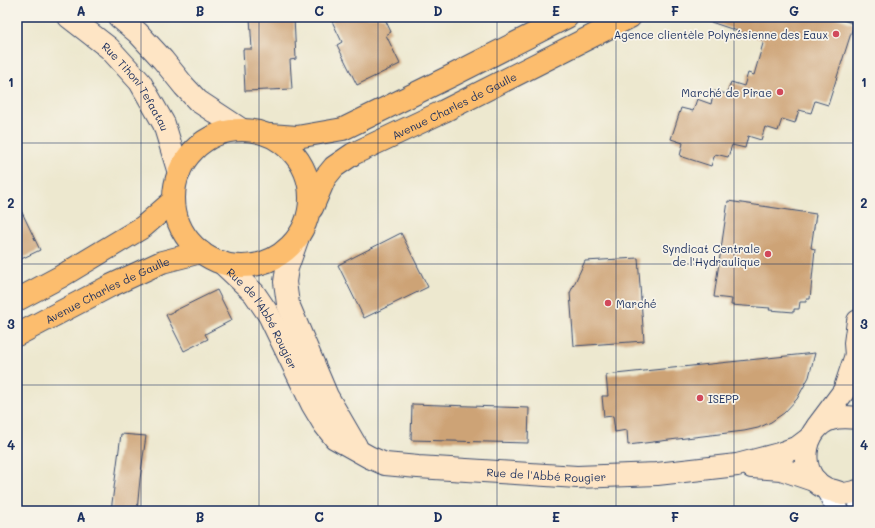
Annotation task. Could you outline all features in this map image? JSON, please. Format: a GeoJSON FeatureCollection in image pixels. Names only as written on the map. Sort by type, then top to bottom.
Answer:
{"type":"FeatureCollection","features":[{"type":"Feature","properties":{"kind":"main road","name":"Rue Tihoni Tefaatau"},"geometry":{"type":"LineString","coordinates":[[70,17],[109,48],[140,82],[164,124],[179,173]]}},
{"type":"Feature","properties":{"kind":"main road"},"geometry":{"type":"LineString","coordinates":[[118,17],[138,33],[198,101],[242,130]]}},
{"type":"Feature","properties":{"kind":"main road"},"geometry":{"type":"LineString","coordinates":[[266,134],[282,142],[298,158],[308,178],[311,196],[309,214],[302,230],[288,249],[276,257],[263,263],[249,266],[235,266],[221,262],[201,252],[192,244],[185,234],[176,212],[174,200],[174,191],[179,173],[189,156],[204,142],[222,133],[242,130],[297,137],[343,129],[567,17]]}},
{"type":"Feature","properties":{"kind":"main road","name":"Avenue Charles de Gaulle"},"geometry":{"type":"LineString","coordinates":[[302,230],[325,178],[334,167],[347,159],[630,17]]}},
{"type":"Feature","properties":{"kind":"main road"},"geometry":{"type":"LineString","coordinates":[[17,300],[60,277],[143,227],[174,200]]}},
{"type":"Feature","properties":{"kind":"main road","name":"Rue de l'Abbé Rougier"},"geometry":{"type":"LineString","coordinates":[[302,230],[287,268],[285,282],[288,304],[327,396],[358,451]]}},
{"type":"Feature","properties":{"kind":"main road","name":"Avenue Charles de Gaulle"},"geometry":{"type":"LineString","coordinates":[[17,335],[110,286],[162,262],[201,252]]}},
{"type":"Feature","properties":{"kind":"main road","name":"Rue de l'Abbé Rougier"},"geometry":{"type":"LineString","coordinates":[[221,262],[254,293],[269,314],[312,404],[324,424],[335,438],[385,464],[577,477],[657,474],[737,465],[779,454],[798,447],[829,419],[844,416],[858,418]]}},
{"type":"Feature","properties":{"kind":"main road"},"geometry":{"type":"LineString","coordinates":[[820,485],[808,468],[806,453],[813,433],[844,391],[857,354],[858,321]]}},
{"type":"Feature","properties":{"kind":"main road","name":"Rue de l'Abbé Rougier"},"geometry":{"type":"LineString","coordinates":[[737,465],[781,469],[842,494],[858,491]]}},
{"type":"Feature","properties":{"kind":"street"},"geometry":{"type":"LineString","coordinates":[[820,485],[838,511]]}},
{"type":"Feature","properties":{"kind":"building"},"geometry":{"type":"Polygon","coordinates":[[[294,17],[296,59],[290,60],[292,89],[245,91],[243,49],[252,49],[250,18],[294,17]]]}},
{"type":"Feature","properties":{"kind":"building"},"geometry":{"type":"Polygon","coordinates":[[[330,17],[384,17],[391,32],[386,35],[400,64],[357,85],[337,45],[342,42],[330,17]]]}},
{"type":"Feature","properties":{"kind":"building","name":"Marché de Pirae"},"geometry":{"type":"Polygon","coordinates":[[[706,17],[835,17],[854,24],[828,105],[815,101],[811,113],[799,110],[795,123],[782,119],[778,131],[765,127],[761,140],[748,136],[745,148],[732,145],[728,157],[715,154],[711,166],[680,156],[683,143],[671,139],[681,108],[693,111],[697,99],[711,104],[714,91],[727,94],[731,82],[744,86],[748,73],[754,75],[764,40],[705,20],[706,17]]]}},
{"type":"Feature","properties":{"kind":"building","name":"Syndicat Centrale de l'Hydraulique"},"geometry":{"type":"Polygon","coordinates":[[[728,201],[816,214],[811,248],[815,249],[810,299],[806,299],[806,302],[800,302],[799,309],[794,309],[794,312],[769,310],[770,308],[731,305],[732,299],[714,297],[728,201]]]}},
{"type":"Feature","properties":{"kind":"building"},"geometry":{"type":"Polygon","coordinates":[[[17,202],[40,250],[17,261],[17,202]]]}},
{"type":"Feature","properties":{"kind":"building"},"geometry":{"type":"Polygon","coordinates":[[[401,233],[428,287],[364,318],[338,265],[401,233]]]}},
{"type":"Feature","properties":{"kind":"building"},"geometry":{"type":"Polygon","coordinates":[[[638,258],[644,341],[574,346],[570,293],[585,261],[638,258]]]}},
{"type":"Feature","properties":{"kind":"building"},"geometry":{"type":"Polygon","coordinates":[[[217,290],[232,320],[205,334],[208,339],[184,351],[166,315],[217,290]]]}},
{"type":"Feature","properties":{"kind":"building","name":"ISEPP"},"geometry":{"type":"Polygon","coordinates":[[[815,353],[809,377],[797,399],[784,413],[771,422],[758,428],[628,445],[627,430],[615,432],[613,416],[604,417],[602,396],[608,396],[606,375],[815,353]]]}},
{"type":"Feature","properties":{"kind":"building"},"geometry":{"type":"Polygon","coordinates":[[[412,404],[529,408],[528,443],[411,440],[412,404]]]}},
{"type":"Feature","properties":{"kind":"building"},"geometry":{"type":"Polygon","coordinates":[[[121,434],[146,436],[137,511],[111,511],[121,434]]]}},
{"type":"Feature","properties":{"kind":"place","name":"Agence clientèle Polynésienne des Eaux"},"geometry":{"type":"Point","coordinates":[836,34]}},
{"type":"Feature","properties":{"kind":"place","name":"Marché de Pirae"},"geometry":{"type":"Point","coordinates":[780,92]}},
{"type":"Feature","properties":{"kind":"place","name":"Syndicat Centrale de l'Hydraulique"},"geometry":{"type":"Point","coordinates":[768,254]}},
{"type":"Feature","properties":{"kind":"place","name":"Marché"},"geometry":{"type":"Point","coordinates":[608,303]}},
{"type":"Feature","properties":{"kind":"place","name":"ISEPP"},"geometry":{"type":"Point","coordinates":[700,398]}}]}
